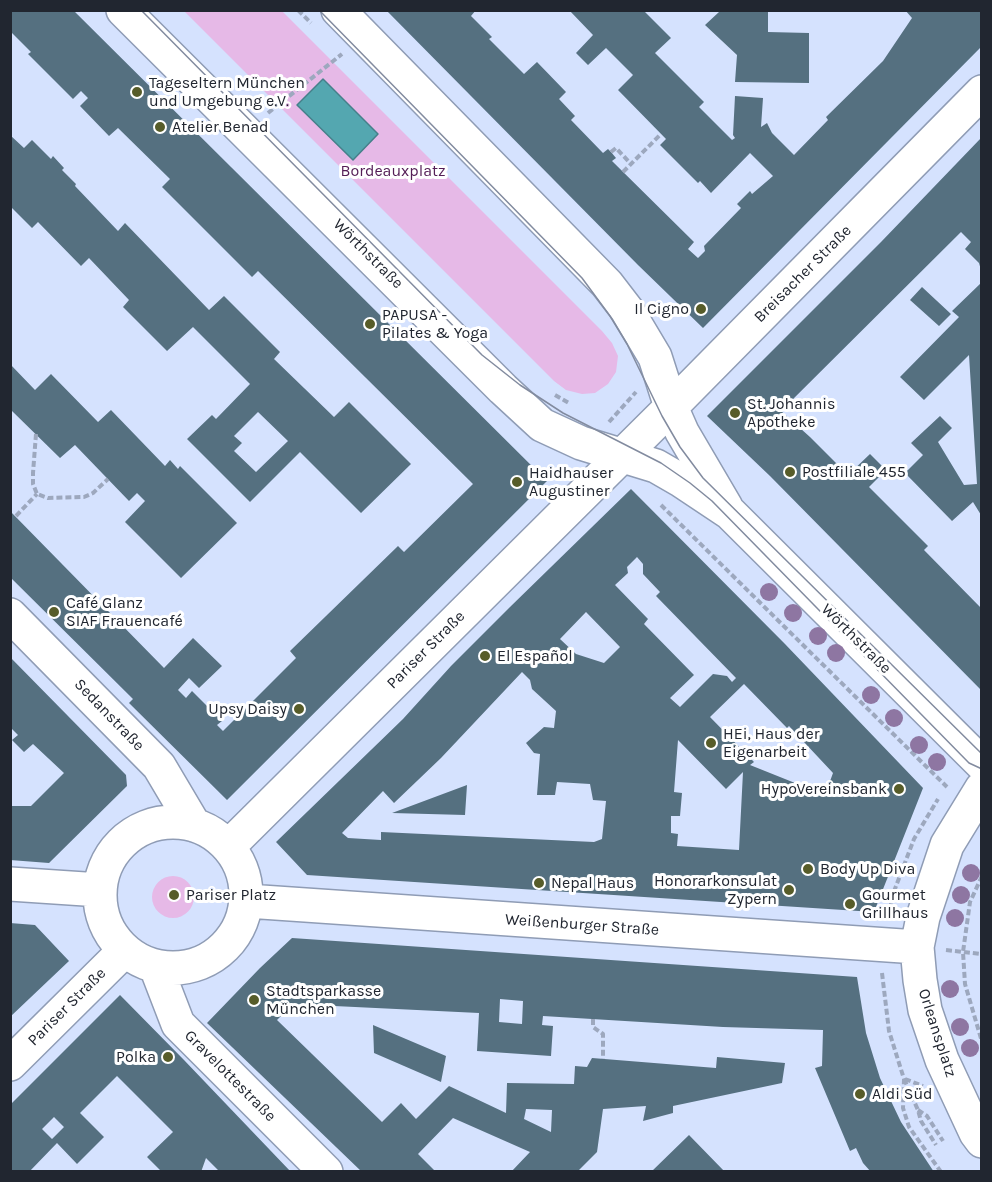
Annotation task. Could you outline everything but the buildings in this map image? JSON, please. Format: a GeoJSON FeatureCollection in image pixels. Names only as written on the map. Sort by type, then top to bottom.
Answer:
{"type":"FeatureCollection","features":[{"type":"Feature","properties":{"kind":"street","name":"Wörthstraße"},"geometry":{"type":"LineString","coordinates":[[123,10],[495,381],[542,425],[581,443],[622,455],[665,472],[730,513],[981,764]]}},
{"type":"Feature","properties":{"kind":"street","name":"Wörthstraße"},"geometry":{"type":"LineString","coordinates":[[338,10],[607,284],[627,310],[655,357],[671,407],[682,432],[730,513]]}},
{"type":"Feature","properties":{"kind":"street","name":"Breisacher Straße"},"geometry":{"type":"LineString","coordinates":[[622,455],[981,92]]}},
{"type":"Feature","properties":{"kind":"street","name":"Pariser Straße"},"geometry":{"type":"LineString","coordinates":[[229,846],[622,455]]}},
{"type":"Feature","properties":{"kind":"street","name":"Sedanstraße"},"geometry":{"type":"LineString","coordinates":[[10,615],[159,766],[194,825]]}},
{"type":"Feature","properties":{"kind":"street","name":"Orleansplatz"},"geometry":{"type":"LineString","coordinates":[[981,788],[947,845],[923,917],[917,947],[925,1010],[942,1060],[981,1141]]}},
{"type":"Feature","properties":{"kind":"street"},"geometry":{"type":"LineString","coordinates":[[172,822],[194,825],[213,833],[229,846],[240,862],[246,881],[248,901],[241,926],[227,947],[206,962],[181,969],[156,967],[139,961],[124,951],[110,933],[101,913],[100,890],[104,869],[115,850],[131,835],[151,825],[172,822]]}},
{"type":"Feature","properties":{"kind":"street"},"geometry":{"type":"LineString","coordinates":[[10,884],[100,890]]}},
{"type":"Feature","properties":{"kind":"street","name":"Weißenburger Straße"},"geometry":{"type":"LineString","coordinates":[[248,901],[917,947]]}},
{"type":"Feature","properties":{"kind":"street","name":"Pariser Straße"},"geometry":{"type":"LineString","coordinates":[[10,1064],[124,951]]}},
{"type":"Feature","properties":{"kind":"street","name":"Gravelottestraße"},"geometry":{"type":"LineString","coordinates":[[156,967],[178,1024],[326,1172]]}},
{"type":"Feature","properties":{"kind":"path"},"geometry":{"type":"LineString","coordinates":[[265,115],[342,54],[366,39]]}},
{"type":"Feature","properties":{"kind":"path"},"geometry":{"type":"LineString","coordinates":[[623,172],[661,134]]}},
{"type":"Feature","properties":{"kind":"path"},"geometry":{"type":"LineString","coordinates":[[611,152],[616,148],[631,164]]}},
{"type":"Feature","properties":{"kind":"path"},"geometry":{"type":"LineString","coordinates":[[609,422],[637,391]]}},
{"type":"Feature","properties":{"kind":"path"},"geometry":{"type":"LineString","coordinates":[[36,434],[33,484],[37,494],[48,498],[84,497],[93,493],[108,479]]}},
{"type":"Feature","properties":{"kind":"path"},"geometry":{"type":"LineString","coordinates":[[15,516],[37,494]]}},
{"type":"Feature","properties":{"kind":"path"},"geometry":{"type":"LineString","coordinates":[[653,497],[947,787]]}},
{"type":"Feature","properties":{"kind":"path"},"geometry":{"type":"LineString","coordinates":[[981,876],[970,902],[963,952],[965,984],[981,1041]]}},
{"type":"Feature","properties":{"kind":"path"},"geometry":{"type":"LineString","coordinates":[[917,947],[981,954]]}},
{"type":"Feature","properties":{"kind":"path"},"geometry":{"type":"LineString","coordinates":[[593,1019],[593,1027],[603,1034],[603,1059]]}},
{"type":"Feature","properties":{"kind":"path"},"geometry":{"type":"LineString","coordinates":[[936,1145],[921,1121],[904,1079],[903,1108],[909,1127],[940,1172]]}},
{"type":"Feature","properties":{"kind":"path"},"geometry":{"type":"LineString","coordinates":[[918,1110],[927,1116],[943,1141]]}},
{"type":"Feature","properties":{"kind":"green space","name":"Bordeauxplatz"},"geometry":{"type":"Polygon","coordinates":[[[184,11],[282,11],[602,331],[612,343],[618,356],[616,372],[608,384],[595,393],[582,394],[566,390],[554,381],[184,11]]]}},
{"type":"Feature","properties":{"kind":"green space"},"geometry":{"type":"Polygon","coordinates":[[[173,876],[181,877],[188,882],[193,889],[193,905],[188,912],[181,917],[173,918],[165,917],[158,912],[153,905],[152,897],[153,889],[158,882],[165,877],[173,876]]]}},
{"type":"Feature","properties":{"kind":"shaded area"},"geometry":{"type":"Polygon","coordinates":[[[323,79],[378,134],[353,160],[297,105],[323,79]]]}},
{"type":"Feature","properties":{"kind":"tram line"},"geometry":{"type":"LineString","coordinates":[[141,10],[482,355],[520,385],[563,413],[661,463],[712,501],[969,763],[982,769]]}},
{"type":"Feature","properties":{"kind":"tram line"},"geometry":{"type":"LineString","coordinates":[[319,10],[582,278],[627,344],[662,416],[680,447],[703,478],[982,754]]}},
{"type":"Feature","properties":{"kind":"place","name":"Tageseltern München und Umgebung e.V."},"geometry":{"type":"Point","coordinates":[137,92]}},
{"type":"Feature","properties":{"kind":"place","name":"Atelier Benad"},"geometry":{"type":"Point","coordinates":[160,127]}},
{"type":"Feature","properties":{"kind":"place","name":"Il Cigno"},"geometry":{"type":"Point","coordinates":[701,309]}},
{"type":"Feature","properties":{"kind":"place","name":"PAPUSA - Pilates & Yoga"},"geometry":{"type":"Point","coordinates":[370,324]}},
{"type":"Feature","properties":{"kind":"place","name":"St. Johannis Apotheke"},"geometry":{"type":"Point","coordinates":[735,413]}},
{"type":"Feature","properties":{"kind":"place","name":"Postfiliale 455"},"geometry":{"type":"Point","coordinates":[790,472]}},
{"type":"Feature","properties":{"kind":"place","name":"Haidhauser Augustiner"},"geometry":{"type":"Point","coordinates":[517,482]}},
{"type":"Feature","properties":{"kind":"place","name":"Café Glanz SIAF Frauencafé"},"geometry":{"type":"Point","coordinates":[54,612]}},
{"type":"Feature","properties":{"kind":"place","name":"El Español"},"geometry":{"type":"Point","coordinates":[485,656]}},
{"type":"Feature","properties":{"kind":"place","name":"Upsy Daisy"},"geometry":{"type":"Point","coordinates":[299,709]}},
{"type":"Feature","properties":{"kind":"place","name":"HEi, Haus der Eigenarbeit"},"geometry":{"type":"Point","coordinates":[711,743]}},
{"type":"Feature","properties":{"kind":"place","name":"HypoVereinsbank"},"geometry":{"type":"Point","coordinates":[899,789]}},
{"type":"Feature","properties":{"kind":"place","name":"Body Up Diva"},"geometry":{"type":"Point","coordinates":[808,869]}},
{"type":"Feature","properties":{"kind":"place","name":"Nepal Haus"},"geometry":{"type":"Point","coordinates":[539,883]}},
{"type":"Feature","properties":{"kind":"place","name":"Honorarkonsulat Zypern"},"geometry":{"type":"Point","coordinates":[789,890]}},
{"type":"Feature","properties":{"kind":"place","name":"Pariser Platz"},"geometry":{"type":"Point","coordinates":[174,895]}},
{"type":"Feature","properties":{"kind":"place","name":"Gourmet Grillhaus"},"geometry":{"type":"Point","coordinates":[850,904]}},
{"type":"Feature","properties":{"kind":"place","name":"Stadtsparkasse München"},"geometry":{"type":"Point","coordinates":[254,1000]}},
{"type":"Feature","properties":{"kind":"place","name":"Polka"},"geometry":{"type":"Point","coordinates":[168,1057]}},
{"type":"Feature","properties":{"kind":"place","name":"Aldi Süd"},"geometry":{"type":"Point","coordinates":[860,1094]}}]}
